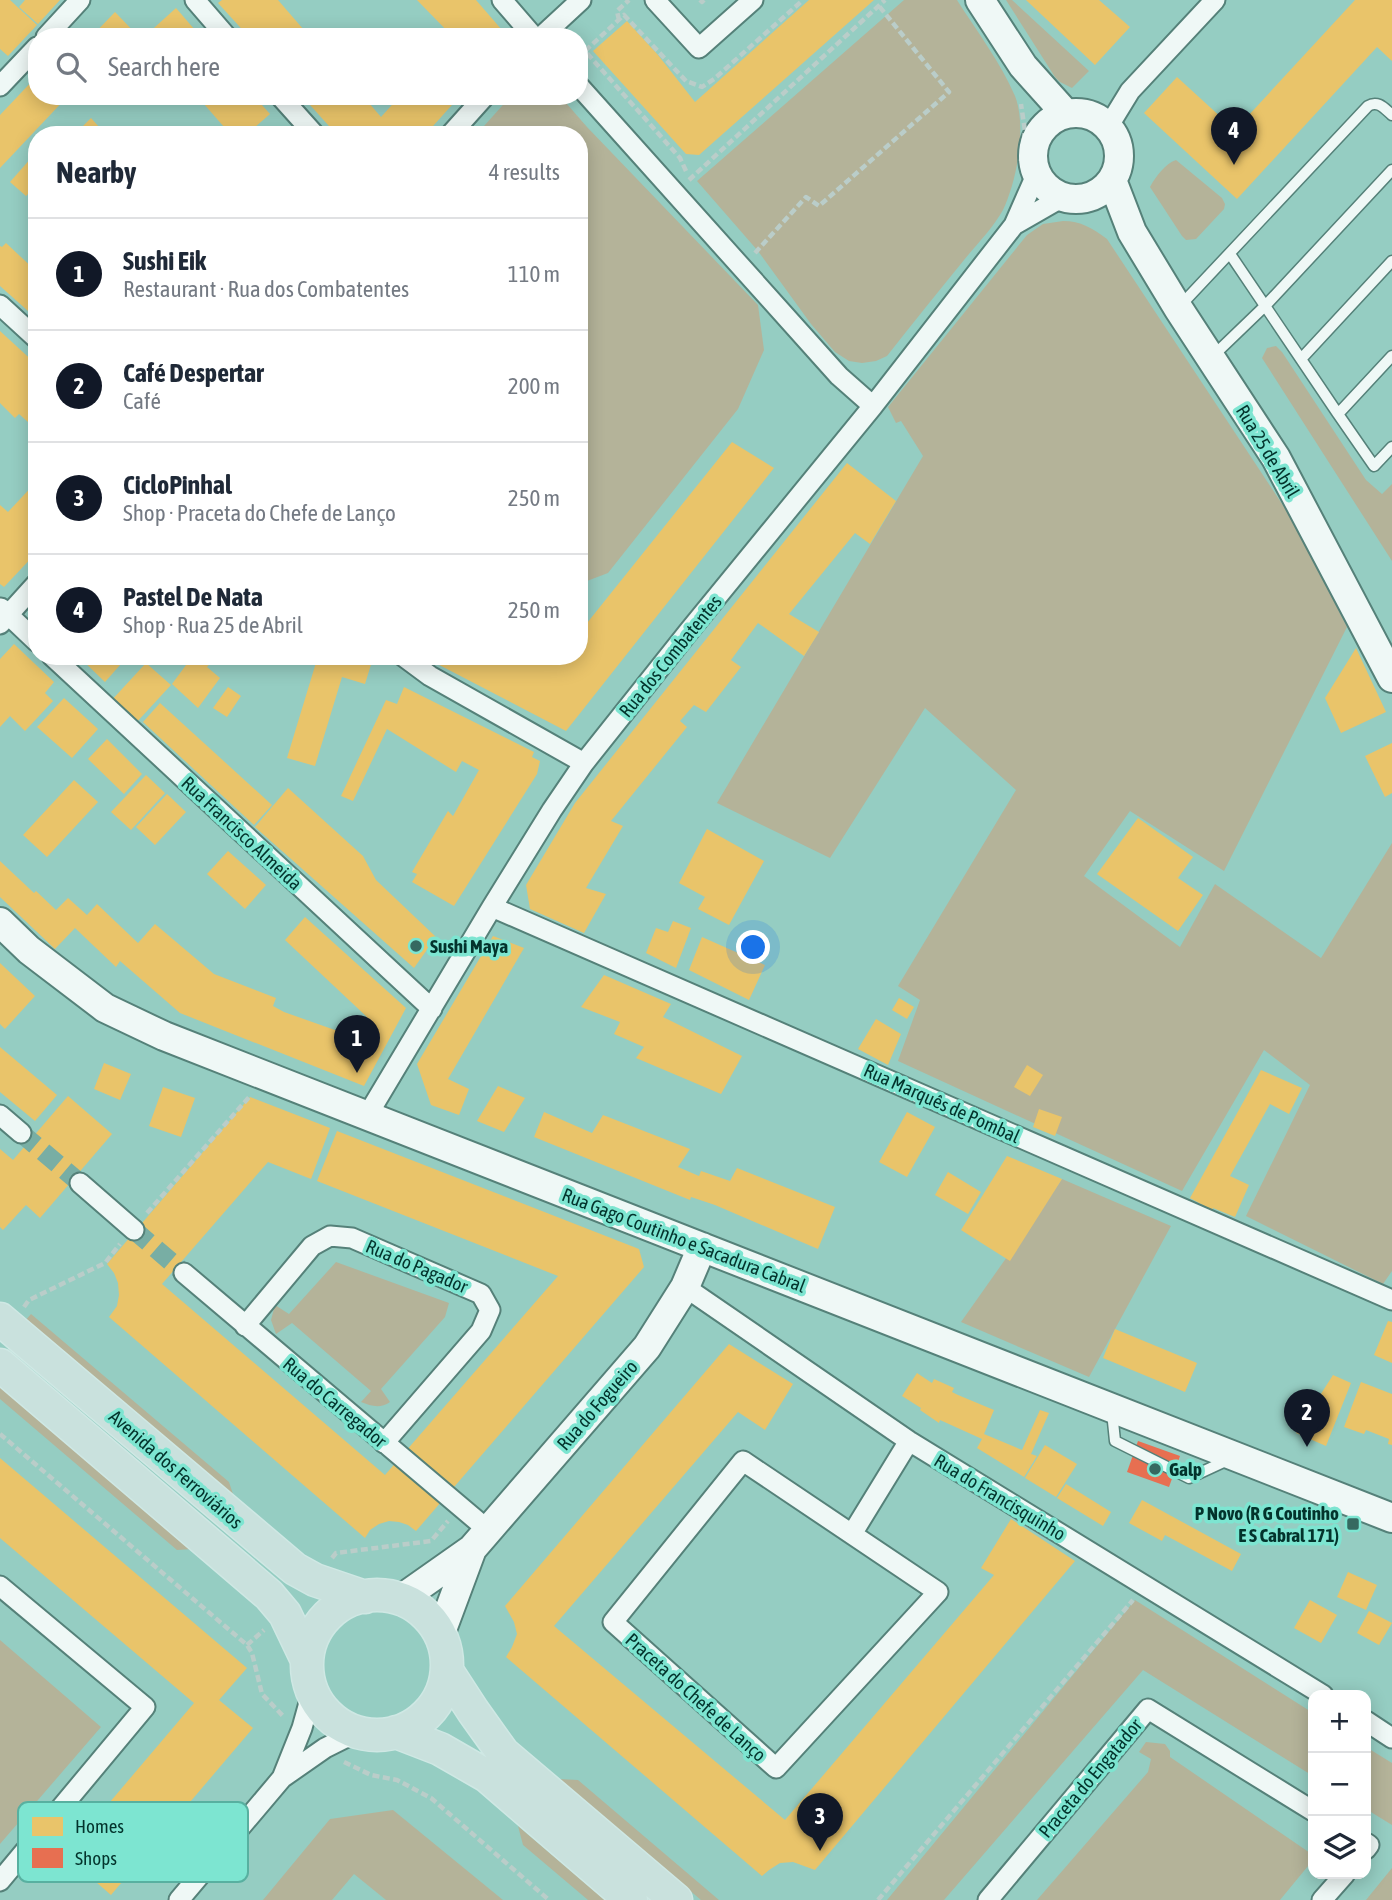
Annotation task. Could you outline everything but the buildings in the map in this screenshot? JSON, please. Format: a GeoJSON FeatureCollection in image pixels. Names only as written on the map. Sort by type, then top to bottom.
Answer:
{"type":"FeatureCollection","features":[{"type":"Feature","properties":{"kind":"main road","name":"Avenida dos Ferroviários"},"geometry":{"type":"LineString","coordinates":[[4,1323],[295,1569],[315,1580],[365,1597]]}},
{"type":"Feature","properties":{"kind":"main road","name":"Avenida dos Ferroviários"},"geometry":{"type":"LineString","coordinates":[[0,1365],[270,1595],[285,1614],[307,1660]]}},
{"type":"Feature","properties":{"kind":"main road","name":"Avenida dos Ferroviários"},"geometry":{"type":"LineString","coordinates":[[357,1732],[338,1723],[323,1710],[312,1692],[307,1660],[312,1638],[324,1618],[342,1604],[383,1595],[401,1599]]}},
{"type":"Feature","properties":{"kind":"main road"},"geometry":{"type":"LineString","coordinates":[[357,1732],[376,1735],[396,1732],[415,1723],[430,1709],[442,1691],[447,1671],[446,1652],[440,1635],[431,1620],[401,1599]]}},
{"type":"Feature","properties":{"kind":"main road"},"geometry":{"type":"LineString","coordinates":[[447,1671],[503,1753],[676,1900]]}},
{"type":"Feature","properties":{"kind":"main road"},"geometry":{"type":"LineString","coordinates":[[396,1732],[440,1749],[486,1776],[631,1900]]}},
{"type":"Feature","properties":{"kind":"street"},"geometry":{"type":"LineString","coordinates":[[54,28],[80,0]]}},
{"type":"Feature","properties":{"kind":"street"},"geometry":{"type":"LineString","coordinates":[[195,0],[220,28]]}},
{"type":"Feature","properties":{"kind":"street"},"geometry":{"type":"LineString","coordinates":[[502,0],[526,28]]}},
{"type":"Feature","properties":{"kind":"street"},"geometry":{"type":"LineString","coordinates":[[551,28],[581,0]]}},
{"type":"Feature","properties":{"kind":"street"},"geometry":{"type":"LineString","coordinates":[[655,0],[699,48],[753,0]]}},
{"type":"Feature","properties":{"kind":"street"},"geometry":{"type":"LineString","coordinates":[[980,0],[1021,80],[1036,99],[1040,131]]}},
{"type":"Feature","properties":{"kind":"street"},"geometry":{"type":"LineString","coordinates":[[1108,127],[1130,91],[1215,0]]}},
{"type":"Feature","properties":{"kind":"street"},"geometry":{"type":"LineString","coordinates":[[0,86],[28,56]]}},
{"type":"Feature","properties":{"kind":"street"},"geometry":{"type":"LineString","coordinates":[[1021,80],[1066,114]]}},
{"type":"Feature","properties":{"kind":"street"},"geometry":{"type":"LineString","coordinates":[[588,96],[839,376],[873,407]]}},
{"type":"Feature","properties":{"kind":"street"},"geometry":{"type":"LineString","coordinates":[[288,105],[306,126]]}},
{"type":"Feature","properties":{"kind":"street"},"geometry":{"type":"LineString","coordinates":[[458,126],[477,105]]}},
{"type":"Feature","properties":{"kind":"street"},"geometry":{"type":"LineString","coordinates":[[1089,114],[1108,127],[1119,153],[1118,167],[1105,188],[1074,198],[1051,192],[1028,170],[1040,131],[1056,117],[1089,114]]}},
{"type":"Feature","properties":{"kind":"street","name":"Rua dos Combatentes"},"geometry":{"type":"LineString","coordinates":[[368,1116],[492,907],[584,763],[873,407],[1014,225],[1028,170]]}},
{"type":"Feature","properties":{"kind":"street","name":"Rua 25 de Abril"},"geometry":{"type":"LineString","coordinates":[[1112,180],[1132,232],[1276,458],[1392,677]]}},
{"type":"Feature","properties":{"kind":"street","name":"Rua dos Combatentes"},"geometry":{"type":"LineString","coordinates":[[1014,225],[1074,198]]}},
{"type":"Feature","properties":{"kind":"street","name":"Rua 25 de Abril"},"geometry":{"type":"LineString","coordinates":[[1074,198],[1132,232]]}},
{"type":"Feature","properties":{"kind":"street"},"geometry":{"type":"LineString","coordinates":[[0,305],[28,331]]}},
{"type":"Feature","properties":{"kind":"street"},"geometry":{"type":"LineString","coordinates":[[28,591],[3,615],[28,635]]}},
{"type":"Feature","properties":{"kind":"street","name":"Rua Francisco Almeida"},"geometry":{"type":"LineString","coordinates":[[62,665],[432,1010]]}},
{"type":"Feature","properties":{"kind":"street"},"geometry":{"type":"LineString","coordinates":[[415,665],[584,763]]}},
{"type":"Feature","properties":{"kind":"street","name":"Rua Marquês de Pombal"},"geometry":{"type":"LineString","coordinates":[[492,907],[1392,1300]]}},
{"type":"Feature","properties":{"kind":"street","name":"Rua Gago Coutinho e Sacadura Cabral"},"geometry":{"type":"LineString","coordinates":[[0,922],[29,950],[105,1009],[164,1036],[1392,1518]]}},
{"type":"Feature","properties":{"kind":"street"},"geometry":{"type":"LineString","coordinates":[[0,1115],[21,1133]]}},
{"type":"Feature","properties":{"kind":"street"},"geometry":{"type":"LineString","coordinates":[[80,1183],[133,1229]]}},
{"type":"Feature","properties":{"kind":"street","name":"Rua do Pagador"},"geometry":{"type":"LineString","coordinates":[[244,1326],[312,1246],[330,1236],[352,1238],[481,1294],[490,1310],[481,1331],[384,1443]]}},
{"type":"Feature","properties":{"kind":"street","name":"Rua do Fogueiro"},"geometry":{"type":"LineString","coordinates":[[401,1599],[480,1540],[647,1347],[685,1287],[702,1247]]}},
{"type":"Feature","properties":{"kind":"street","name":"Rua do Carregador"},"geometry":{"type":"LineString","coordinates":[[184,1273],[384,1443],[480,1540]]}},
{"type":"Feature","properties":{"kind":"street","name":"Rua do Francisquinho"},"geometry":{"type":"LineString","coordinates":[[685,1287],[909,1441],[1315,1690]]}},
{"type":"Feature","properties":{"kind":"street"},"geometry":{"type":"LineString","coordinates":[[852,1534],[909,1441]]}},
{"type":"Feature","properties":{"kind":"street","name":"Praceta do Chefe de Lanço"},"geometry":{"type":"LineString","coordinates":[[743,1461],[852,1534],[938,1592],[776,1769],[613,1622],[743,1461]]}},
{"type":"Feature","properties":{"kind":"street","name":"Rua do Fogueiro"},"geometry":{"type":"LineString","coordinates":[[440,1635],[480,1540]]}},
{"type":"Feature","properties":{"kind":"street"},"geometry":{"type":"LineString","coordinates":[[0,1586],[145,1707],[66,1802]]}},
{"type":"Feature","properties":{"kind":"street"},"geometry":{"type":"LineString","coordinates":[[282,1778],[302,1728],[312,1692]]}},
{"type":"Feature","properties":{"kind":"street","name":"Praceta do Engatador"},"geometry":{"type":"LineString","coordinates":[[988,1900],[1148,1709],[1308,1808]]}},
{"type":"Feature","properties":{"kind":"street"},"geometry":{"type":"LineString","coordinates":[[1371,1724],[1392,1738]]}},
{"type":"Feature","properties":{"kind":"street"},"geometry":{"type":"LineString","coordinates":[[248,1818],[282,1778],[325,1748],[357,1732]]}},
{"type":"Feature","properties":{"kind":"street"},"geometry":{"type":"LineString","coordinates":[[0,1881],[18,1859]]}},
{"type":"Feature","properties":{"kind":"street"},"geometry":{"type":"LineString","coordinates":[[1322,1900],[1341,1879]]}},
{"type":"Feature","properties":{"kind":"street"},"geometry":{"type":"LineString","coordinates":[[178,1900],[193,1882]]}},
{"type":"Feature","properties":{"kind":"lane"},"geometry":{"type":"LineString","coordinates":[[1178,308],[1368,106],[1378,103],[1392,116]]}},
{"type":"Feature","properties":{"kind":"lane"},"geometry":{"type":"LineString","coordinates":[[1210,358],[1266,305],[1392,170]]}},
{"type":"Feature","properties":{"kind":"lane"},"geometry":{"type":"LineString","coordinates":[[1230,254],[1374,467],[1392,447]]}},
{"type":"Feature","properties":{"kind":"lane"},"geometry":{"type":"LineString","coordinates":[[1301,359],[1392,261]]}},
{"type":"Feature","properties":{"kind":"lane"},"geometry":{"type":"LineString","coordinates":[[1338,414],[1392,356]]}},
{"type":"Feature","properties":{"kind":"lane"},"geometry":{"type":"LineString","coordinates":[[1112,1408],[1115,1441],[1189,1478],[1235,1456]]}},
{"type":"Feature","properties":{"kind":"path"},"geometry":{"type":"LineString","coordinates":[[619,20],[617,11],[629,0]]}},
{"type":"Feature","properties":{"kind":"path"},"geometry":{"type":"LineString","coordinates":[[588,48],[624,15],[685,81],[702,87],[803,0]]}},
{"type":"Feature","properties":{"kind":"path"},"geometry":{"type":"LineString","coordinates":[[675,192],[885,0]]}},
{"type":"Feature","properties":{"kind":"path"},"geometry":{"type":"LineString","coordinates":[[746,244],[754,254],[806,197],[819,206],[949,92],[879,6]]}},
{"type":"Feature","properties":{"kind":"path"},"geometry":{"type":"LineString","coordinates":[[588,54],[680,158],[698,188]]}},
{"type":"Feature","properties":{"kind":"path"},"geometry":{"type":"LineString","coordinates":[[1021,80],[1028,170]]}},
{"type":"Feature","properties":{"kind":"path"},"geometry":{"type":"LineString","coordinates":[[4,1323],[29,1300],[105,1263],[250,1096],[262,1101]]}},
{"type":"Feature","properties":{"kind":"path"},"geometry":{"type":"LineString","coordinates":[[0,1434],[247,1645],[252,1653],[261,1694],[281,1715],[302,1728]]}},
{"type":"Feature","properties":{"kind":"path"},"geometry":{"type":"LineString","coordinates":[[878,1900],[1145,1586]]}},
{"type":"Feature","properties":{"kind":"path"},"geometry":{"type":"LineString","coordinates":[[325,1748],[349,1766],[371,1775],[397,1780],[431,1798],[549,1900]]}},
{"type":"Feature","properties":{"kind":"green space"},"geometry":{"type":"Polygon","coordinates":[[[904,0],[957,0],[996,59],[1015,96],[1020,122],[1019,153],[1008,198],[995,223],[887,356],[862,363],[849,361],[835,352],[811,324],[758,251],[697,181],[904,0]]]}},
{"type":"Feature","properties":{"kind":"green space"},"geometry":{"type":"Polygon","coordinates":[[[1006,0],[1012,0],[1089,71],[1072,88],[1055,77],[1006,0]]]}},
{"type":"Feature","properties":{"kind":"green space"},"geometry":{"type":"Polygon","coordinates":[[[503,105],[568,105],[586,126],[484,126],[503,105]]]}},
{"type":"Feature","properties":{"kind":"green space"},"geometry":{"type":"Polygon","coordinates":[[[588,128],[758,305],[764,350],[738,409],[608,573],[588,581],[588,128]]]}},
{"type":"Feature","properties":{"kind":"green space"},"geometry":{"type":"Polygon","coordinates":[[[1176,160],[1222,198],[1225,204],[1224,209],[1196,239],[1186,240],[1182,236],[1150,187],[1161,171],[1176,160]]]}},
{"type":"Feature","properties":{"kind":"green space"},"geometry":{"type":"Polygon","coordinates":[[[1063,221],[1086,226],[1107,239],[1294,522],[1347,627],[1224,871],[1130,811],[1084,876],[1180,947],[1215,884],[1321,958],[1392,843],[1392,1271],[1383,1284],[1246,1216],[1310,1085],[1264,1050],[1182,1191],[898,1061],[920,1000],[898,986],[1016,790],[925,708],[830,858],[717,803],[923,456],[901,421],[896,423],[888,407],[1027,235],[1043,224],[1063,221]]]}},
{"type":"Feature","properties":{"kind":"green space"},"geometry":{"type":"Polygon","coordinates":[[[1276,346],[1366,480],[1382,494],[1392,484],[1392,561],[1262,358],[1267,348],[1276,346]]]}},
{"type":"Feature","properties":{"kind":"green space"},"geometry":{"type":"Polygon","coordinates":[[[1062,1179],[1171,1226],[1089,1377],[961,1322],[1062,1179]]]}},
{"type":"Feature","properties":{"kind":"green space"},"geometry":{"type":"Polygon","coordinates":[[[336,1262],[449,1303],[445,1317],[381,1389],[390,1402],[383,1406],[361,1402],[371,1391],[292,1323],[276,1334],[271,1320],[275,1305],[289,1314],[336,1262]]]}},
{"type":"Feature","properties":{"kind":"green space"},"geometry":{"type":"Polygon","coordinates":[[[31,1314],[229,1482],[236,1503],[24,1322],[31,1314]]]}},
{"type":"Feature","properties":{"kind":"green space"},"geometry":{"type":"Polygon","coordinates":[[[0,1384],[193,1549],[177,1550],[0,1399],[0,1384]]]}},
{"type":"Feature","properties":{"kind":"green space"},"geometry":{"type":"Polygon","coordinates":[[[1135,1600],[1308,1710],[1308,1773],[1143,1670],[944,1900],[887,1900],[1135,1600]]]}},
{"type":"Feature","properties":{"kind":"green space"},"geometry":{"type":"Polygon","coordinates":[[[0,1640],[101,1727],[36,1802],[18,1802],[18,1823],[0,1844],[0,1640]]]}},
{"type":"Feature","properties":{"kind":"green space"},"geometry":{"type":"Polygon","coordinates":[[[1146,1742],[1165,1744],[1170,1751],[1170,1757],[1308,1852],[1308,1866],[1280,1900],[1037,1900],[1148,1772],[1151,1759],[1139,1752],[1146,1742]]]}},
{"type":"Feature","properties":{"kind":"green space"},"geometry":{"type":"Polygon","coordinates":[[[1371,1750],[1392,1763],[1392,1825],[1371,1812],[1371,1750]]]}},
{"type":"Feature","properties":{"kind":"green space"},"geometry":{"type":"Polygon","coordinates":[[[559,1779],[578,1780],[719,1900],[701,1900],[559,1779]]]}},
{"type":"Feature","properties":{"kind":"green space"},"geometry":{"type":"Polygon","coordinates":[[[393,1810],[503,1900],[386,1900],[354,1874],[332,1900],[263,1900],[330,1819],[393,1810]]]}},
{"type":"Feature","properties":{"kind":"green space"},"geometry":{"type":"Polygon","coordinates":[[[518,1826],[605,1900],[588,1900],[523,1845],[518,1826]]]}},
{"type":"Feature","properties":{"kind":"green space"},"geometry":{"type":"Polygon","coordinates":[[[1392,1868],[1392,1900],[1366,1900],[1392,1868]]]}},
{"type":"Feature","properties":{"kind":"tunnel"},"geometry":{"type":"LineString","coordinates":[[21,1133],[80,1183]]}},
{"type":"Feature","properties":{"kind":"tunnel"},"geometry":{"type":"LineString","coordinates":[[134,1230],[184,1273]]}},
{"type":"Feature","properties":{"kind":"place","name":"Pastel De Nata"},"geometry":{"type":"Point","coordinates":[1234,165]}},
{"type":"Feature","properties":{"kind":"place","name":"Sushi Maya"},"geometry":{"type":"Point","coordinates":[416,946]}},
{"type":"Feature","properties":{"kind":"place","name":"Sushi Eik"},"geometry":{"type":"Point","coordinates":[357,1073]}},
{"type":"Feature","properties":{"kind":"place","name":"Café Despertar"},"geometry":{"type":"Point","coordinates":[1307,1447]}},
{"type":"Feature","properties":{"kind":"place","name":"Galp"},"geometry":{"type":"Point","coordinates":[1155,1469]}},
{"type":"Feature","properties":{"kind":"place","name":"P Novo (R G Coutinho E S Cabral 171)"},"geometry":{"type":"Point","coordinates":[1353,1524]}},
{"type":"Feature","properties":{"kind":"place","name":"CicloPinhal"},"geometry":{"type":"Point","coordinates":[820,1851]}}]}
